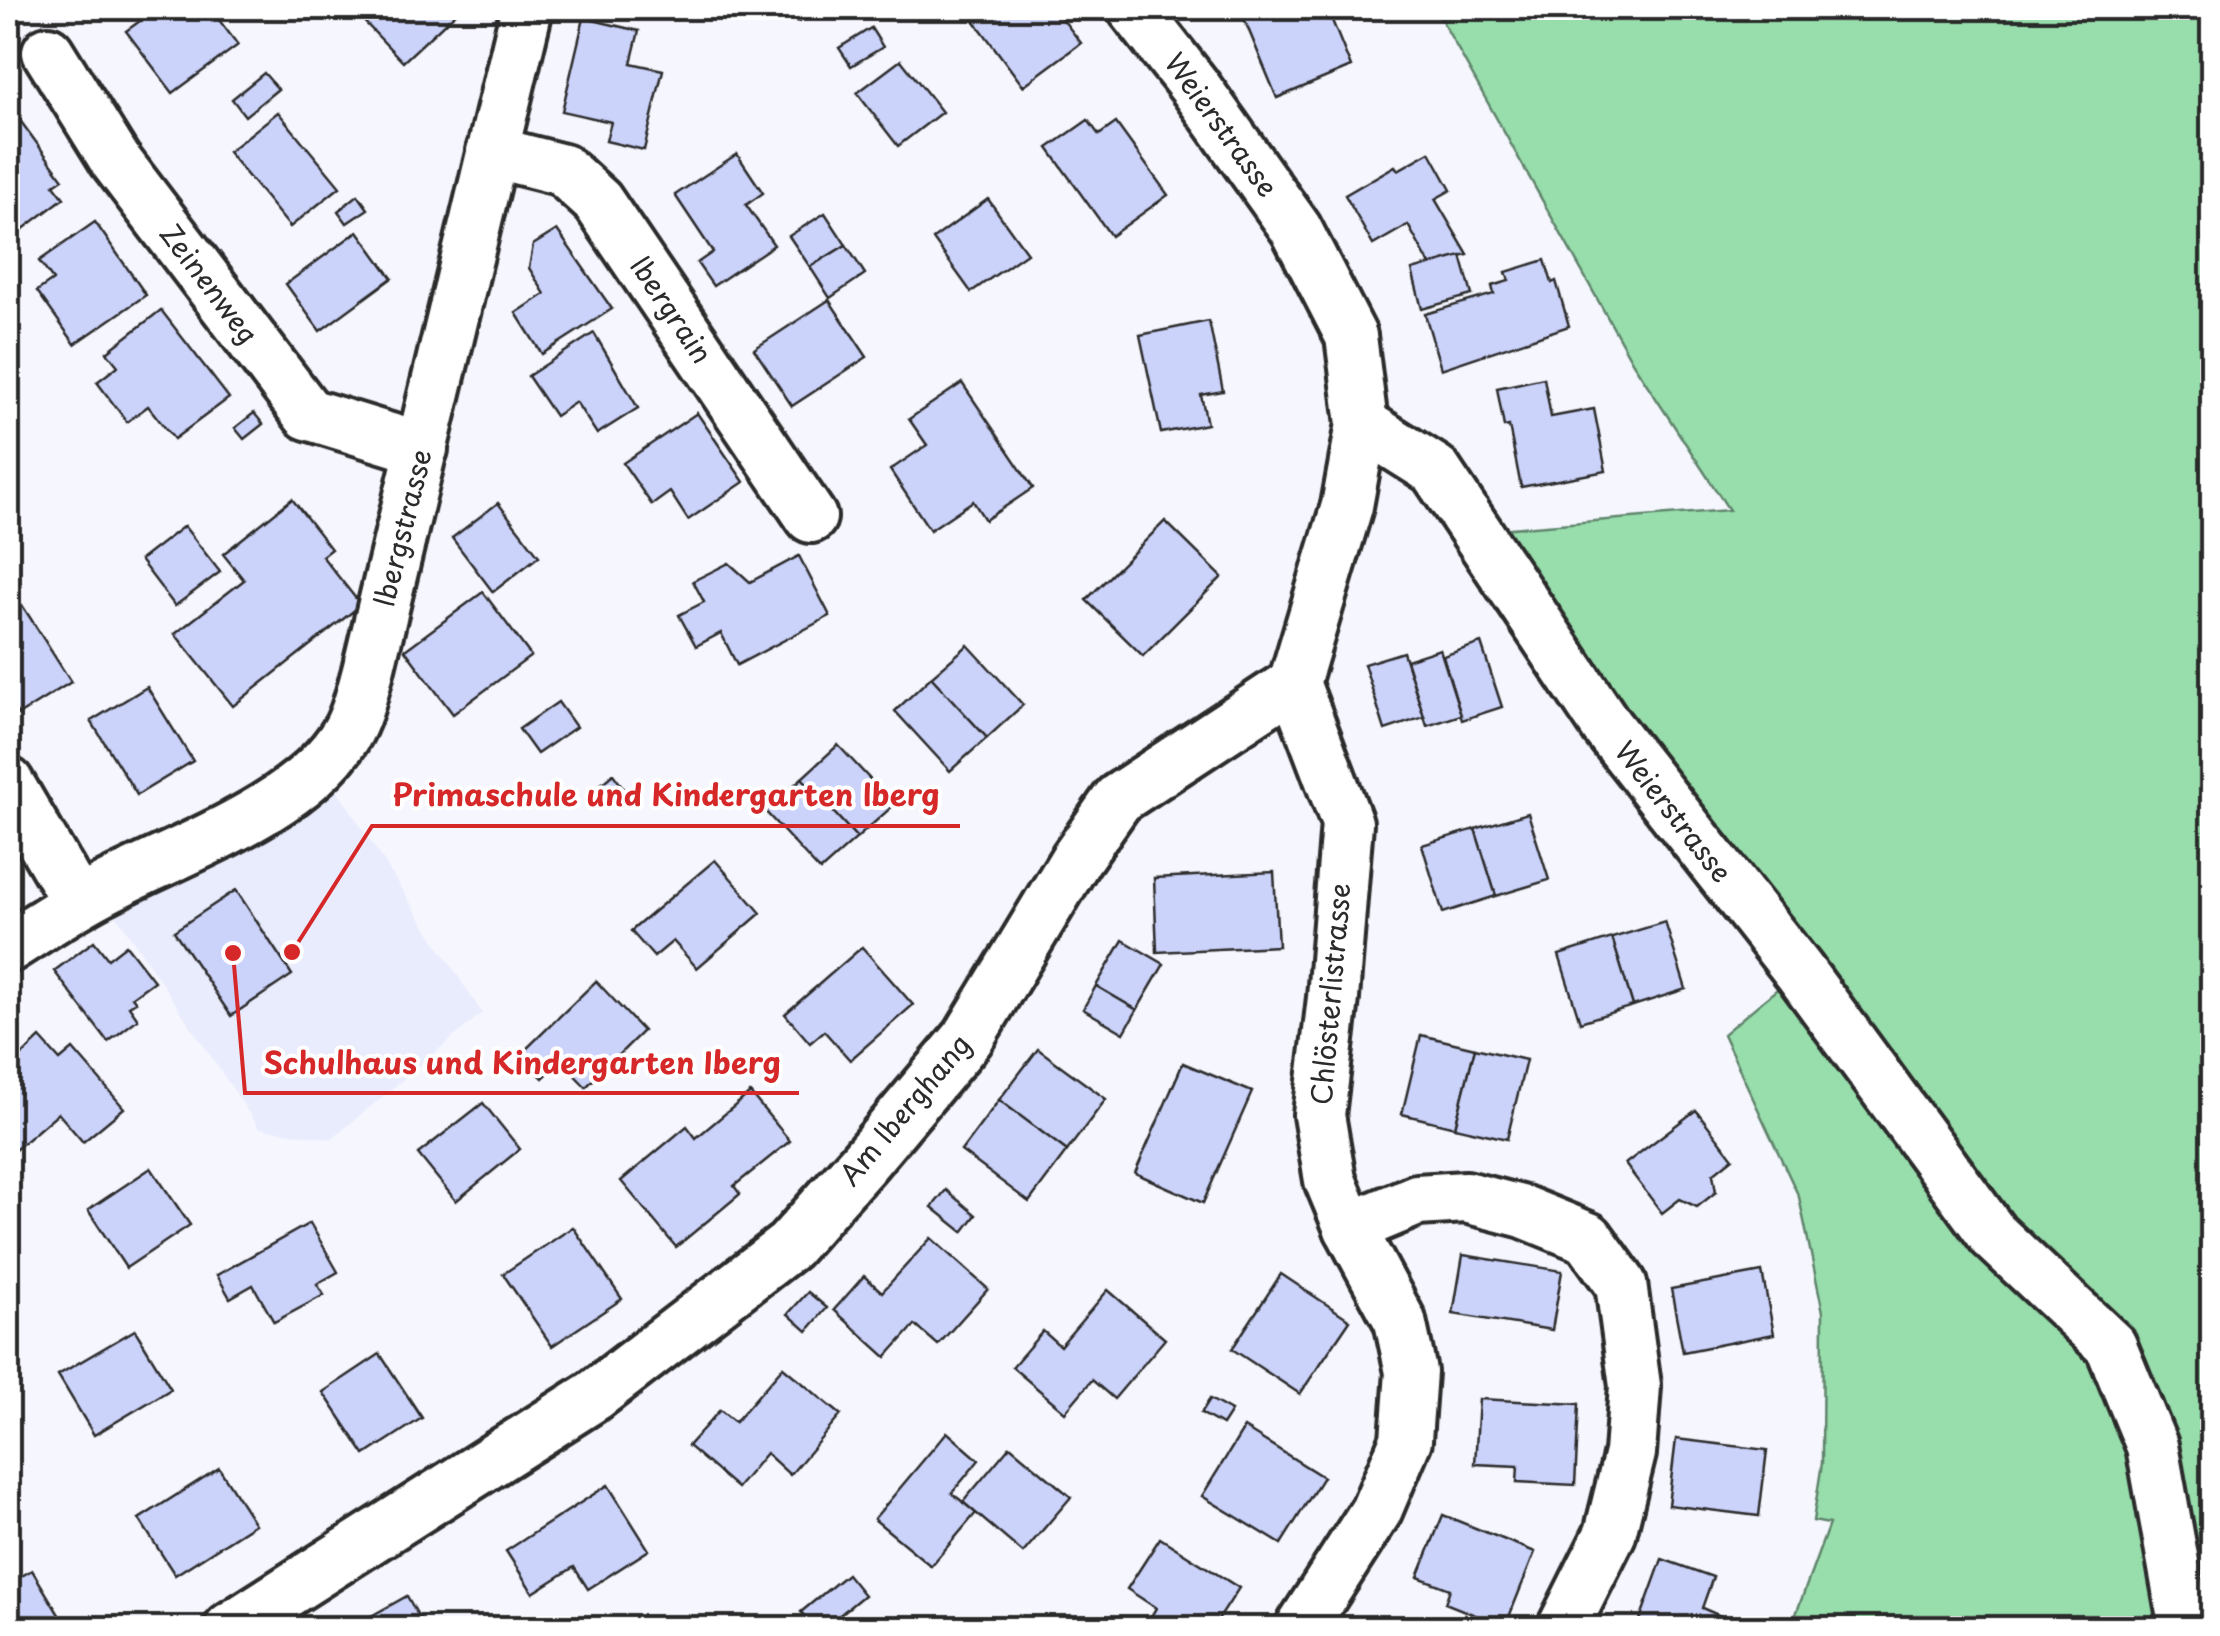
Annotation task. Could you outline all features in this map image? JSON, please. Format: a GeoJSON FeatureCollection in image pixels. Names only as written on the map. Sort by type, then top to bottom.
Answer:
{"type":"FeatureCollection","features":[{"type":"Feature","properties":{"kind":"street","name":"Ibergstrasse"},"geometry":{"type":"LineString","coordinates":[[8,947],[78,903],[278,800],[321,765],[344,737],[358,709],[368,671],[527,8]]}},
{"type":"Feature","properties":{"kind":"street","name":"Weierstrasse"},"geometry":{"type":"LineString","coordinates":[[1133,8],[1296,229],[1351,336],[1362,424],[1434,470],[1607,728],[1799,971],[1993,1235],[2111,1346],[2152,1446],[2184,1628]]}},
{"type":"Feature","properties":{"kind":"street","name":"Zeinenweg"},"geometry":{"type":"LineString","coordinates":[[48,52],[115,160],[308,414],[422,449]]}},
{"type":"Feature","properties":{"kind":"street","name":"Ibergrain"},"geometry":{"type":"LineString","coordinates":[[492,152],[563,170],[598,202],[811,517]]}},
{"type":"Feature","properties":{"kind":"street"},"geometry":{"type":"LineString","coordinates":[[1294,683],[1346,506],[1362,424]]}},
{"type":"Feature","properties":{"kind":"street","name":"Chlösterlistrasse"},"geometry":{"type":"LineString","coordinates":[[1294,683],[1346,823],[1333,998],[1319,1115],[1330,1180],[1350,1228],[1400,1322],[1411,1372],[1406,1440],[1376,1511],[1301,1628]]}},
{"type":"Feature","properties":{"kind":"street","name":"Am Iberghang"},"geometry":{"type":"LineString","coordinates":[[230,1628],[595,1395],[789,1246],[968,1038],[1076,859],[1118,798],[1294,683]]}},
{"type":"Feature","properties":{"kind":"street"},"geometry":{"type":"LineString","coordinates":[[8,783],[78,903]]}},
{"type":"Feature","properties":{"kind":"street"},"geometry":{"type":"LineString","coordinates":[[1350,1228],[1416,1200],[1466,1197],[1524,1212],[1588,1238],[1621,1284],[1635,1386],[1630,1454],[1610,1534],[1563,1628]]}},
{"type":"Feature","properties":{"kind":"shaded area"},"geometry":{"type":"Polygon","coordinates":[[[321,765],[482,1013],[332,1139],[259,1128],[100,891],[321,765]]]}},
{"type":"Feature","properties":{"kind":"green space"},"geometry":{"type":"Polygon","coordinates":[[[1435,8],[2212,8],[2212,1628],[1791,1628],[1829,1524],[1813,1521],[1822,1463],[1823,1312],[1799,1197],[1723,1034],[1799,971],[1475,531],[1729,510],[1633,363],[1435,8]]]}},
{"type":"Feature","properties":{"kind":"building"},"geometry":{"type":"Polygon","coordinates":[[[158,8],[210,8],[238,45],[173,93],[126,31],[158,8]]]}},
{"type":"Feature","properties":{"kind":"building"},"geometry":{"type":"Polygon","coordinates":[[[364,8],[461,8],[403,62],[357,14],[364,8]]]}},
{"type":"Feature","properties":{"kind":"building"},"geometry":{"type":"Polygon","coordinates":[[[745,8],[804,8],[800,22],[745,8]]]}},
{"type":"Feature","properties":{"kind":"building"},"geometry":{"type":"Polygon","coordinates":[[[990,8],[1054,8],[1081,43],[1023,86],[974,20],[990,8]]]}},
{"type":"Feature","properties":{"kind":"building"},"geometry":{"type":"Polygon","coordinates":[[[1327,8],[1351,67],[1277,98],[1240,9],[1327,8]]]}},
{"type":"Feature","properties":{"kind":"building"},"geometry":{"type":"Polygon","coordinates":[[[584,18],[639,31],[631,63],[663,70],[644,150],[606,141],[611,122],[562,111],[584,18]]]}},
{"type":"Feature","properties":{"kind":"building"},"geometry":{"type":"Polygon","coordinates":[[[871,28],[883,47],[851,66],[839,48],[871,28]]]}},
{"type":"Feature","properties":{"kind":"building"},"geometry":{"type":"Polygon","coordinates":[[[901,60],[942,112],[898,146],[857,93],[901,60]]]}},
{"type":"Feature","properties":{"kind":"building"},"geometry":{"type":"Polygon","coordinates":[[[264,73],[278,89],[245,116],[232,99],[264,73]]]}},
{"type":"Feature","properties":{"kind":"building"},"geometry":{"type":"Polygon","coordinates":[[[8,104],[63,179],[54,185],[64,198],[18,233],[8,220],[8,104]]]}},
{"type":"Feature","properties":{"kind":"building"},"geometry":{"type":"Polygon","coordinates":[[[278,112],[340,187],[290,227],[228,152],[278,112]]]}},
{"type":"Feature","properties":{"kind":"building"},"geometry":{"type":"Polygon","coordinates":[[[1088,120],[1099,135],[1116,123],[1168,195],[1111,236],[1048,148],[1088,120]]]}},
{"type":"Feature","properties":{"kind":"building"},"geometry":{"type":"Polygon","coordinates":[[[1430,152],[1451,190],[1435,199],[1468,255],[1430,265],[1408,225],[1373,245],[1345,195],[1395,166],[1398,170],[1430,152]]]}},
{"type":"Feature","properties":{"kind":"building"},"geometry":{"type":"Polygon","coordinates":[[[737,154],[763,193],[746,205],[774,245],[713,286],[697,263],[713,252],[675,195],[737,154]]]}},
{"type":"Feature","properties":{"kind":"building"},"geometry":{"type":"Polygon","coordinates":[[[358,195],[368,209],[347,223],[338,211],[358,195]]]}},
{"type":"Feature","properties":{"kind":"building"},"geometry":{"type":"Polygon","coordinates":[[[988,199],[1027,253],[971,292],[933,239],[988,199]]]}},
{"type":"Feature","properties":{"kind":"building"},"geometry":{"type":"Polygon","coordinates":[[[825,213],[846,245],[810,267],[789,236],[825,213]]]}},
{"type":"Feature","properties":{"kind":"building"},"geometry":{"type":"Polygon","coordinates":[[[95,222],[146,295],[75,344],[37,291],[53,280],[39,261],[95,222]]]}},
{"type":"Feature","properties":{"kind":"building"},"geometry":{"type":"Polygon","coordinates":[[[557,230],[612,309],[542,354],[516,313],[545,294],[529,268],[533,245],[557,230]]]}},
{"type":"Feature","properties":{"kind":"building"},"geometry":{"type":"Polygon","coordinates":[[[358,231],[392,278],[320,331],[286,284],[358,231]]]}},
{"type":"Feature","properties":{"kind":"building"},"geometry":{"type":"Polygon","coordinates":[[[846,245],[865,274],[830,298],[810,267],[846,245]]]}},
{"type":"Feature","properties":{"kind":"building"},"geometry":{"type":"Polygon","coordinates":[[[1461,256],[1472,295],[1422,309],[1412,270],[1461,256]]]}},
{"type":"Feature","properties":{"kind":"building"},"geometry":{"type":"Polygon","coordinates":[[[1545,260],[1552,283],[1556,281],[1569,326],[1441,369],[1425,314],[1494,294],[1492,286],[1509,281],[1506,272],[1545,260]]]}},
{"type":"Feature","properties":{"kind":"building"},"geometry":{"type":"Polygon","coordinates":[[[829,300],[867,357],[792,406],[754,349],[829,300]]]}},
{"type":"Feature","properties":{"kind":"building"},"geometry":{"type":"Polygon","coordinates":[[[161,310],[229,398],[174,439],[148,406],[127,422],[97,382],[118,366],[107,352],[161,310]]]}},
{"type":"Feature","properties":{"kind":"building"},"geometry":{"type":"Polygon","coordinates":[[[1209,321],[1223,391],[1201,395],[1207,424],[1161,433],[1140,335],[1209,321]]]}},
{"type":"Feature","properties":{"kind":"building"},"geometry":{"type":"Polygon","coordinates":[[[594,333],[638,408],[597,434],[576,402],[555,416],[528,376],[594,333]]]}},
{"type":"Feature","properties":{"kind":"building"},"geometry":{"type":"Polygon","coordinates":[[[1544,378],[1551,417],[1594,409],[1606,471],[1521,487],[1497,388],[1544,378]]]}},
{"type":"Feature","properties":{"kind":"building"},"geometry":{"type":"Polygon","coordinates":[[[962,383],[1033,488],[985,520],[973,501],[930,530],[890,470],[927,445],[909,419],[962,383]]]}},
{"type":"Feature","properties":{"kind":"building"},"geometry":{"type":"Polygon","coordinates":[[[254,413],[263,424],[244,439],[235,428],[254,413]]]}},
{"type":"Feature","properties":{"kind":"building"},"geometry":{"type":"Polygon","coordinates":[[[697,413],[744,482],[688,520],[670,492],[652,505],[623,463],[697,413]]]}},
{"type":"Feature","properties":{"kind":"building"},"geometry":{"type":"Polygon","coordinates":[[[292,499],[331,549],[322,556],[361,605],[233,706],[175,634],[244,580],[223,554],[292,499]]]}},
{"type":"Feature","properties":{"kind":"building"},"geometry":{"type":"Polygon","coordinates":[[[498,503],[539,556],[493,592],[452,538],[498,503]]]}},
{"type":"Feature","properties":{"kind":"building"},"geometry":{"type":"Polygon","coordinates":[[[1165,521],[1222,577],[1143,656],[1086,600],[1165,521]]]}},
{"type":"Feature","properties":{"kind":"building"},"geometry":{"type":"Polygon","coordinates":[[[184,526],[220,572],[175,606],[140,560],[184,526]]]}},
{"type":"Feature","properties":{"kind":"building"},"geometry":{"type":"Polygon","coordinates":[[[799,556],[830,616],[737,665],[721,633],[696,646],[679,615],[704,602],[693,581],[729,563],[750,582],[799,556]]]}},
{"type":"Feature","properties":{"kind":"building"},"geometry":{"type":"Polygon","coordinates":[[[483,592],[531,656],[453,714],[405,650],[483,592]]]}},
{"type":"Feature","properties":{"kind":"building"},"geometry":{"type":"Polygon","coordinates":[[[22,605],[71,682],[18,715],[8,698],[8,614],[22,605]]]}},
{"type":"Feature","properties":{"kind":"building"},"geometry":{"type":"Polygon","coordinates":[[[1481,643],[1502,707],[1462,720],[1443,656],[1481,643]]]}},
{"type":"Feature","properties":{"kind":"building"},"geometry":{"type":"Polygon","coordinates":[[[968,645],[1023,705],[987,738],[931,677],[968,645]]]}},
{"type":"Feature","properties":{"kind":"building"},"geometry":{"type":"Polygon","coordinates":[[[1440,649],[1461,715],[1427,726],[1406,660],[1440,649]]]}},
{"type":"Feature","properties":{"kind":"building"},"geometry":{"type":"Polygon","coordinates":[[[1403,652],[1424,717],[1385,730],[1364,664],[1403,652]]]}},
{"type":"Feature","properties":{"kind":"building"},"geometry":{"type":"Polygon","coordinates":[[[931,677],[987,738],[950,771],[895,711],[931,677]]]}},
{"type":"Feature","properties":{"kind":"building"},"geometry":{"type":"Polygon","coordinates":[[[147,687],[193,761],[137,795],[91,721],[147,687]]]}},
{"type":"Feature","properties":{"kind":"building"},"geometry":{"type":"Polygon","coordinates":[[[558,702],[576,727],[537,754],[519,729],[558,702]]]}},
{"type":"Feature","properties":{"kind":"building"},"geometry":{"type":"Polygon","coordinates":[[[838,745],[894,805],[857,838],[802,778],[838,745]]]}},
{"type":"Feature","properties":{"kind":"building"},"geometry":{"type":"Polygon","coordinates":[[[613,774],[625,790],[605,806],[593,791],[613,774]]]}},
{"type":"Feature","properties":{"kind":"building"},"geometry":{"type":"Polygon","coordinates":[[[802,778],[857,838],[820,871],[765,811],[802,778]]]}},
{"type":"Feature","properties":{"kind":"building"},"geometry":{"type":"Polygon","coordinates":[[[1528,813],[1549,880],[1496,896],[1475,829],[1528,813]]]}},
{"type":"Feature","properties":{"kind":"building"},"geometry":{"type":"Polygon","coordinates":[[[1475,829],[1496,896],[1443,913],[1422,845],[1475,829]]]}},
{"type":"Feature","properties":{"kind":"building"},"geometry":{"type":"Polygon","coordinates":[[[715,860],[761,913],[697,968],[673,941],[654,957],[631,931],[715,860]]]}},
{"type":"Feature","properties":{"kind":"building"},"geometry":{"type":"Polygon","coordinates":[[[1274,872],[1278,946],[1157,952],[1154,878],[1274,872]]]}},
{"type":"Feature","properties":{"kind":"building"},"geometry":{"type":"Polygon","coordinates":[[[236,890],[292,975],[231,1016],[174,931],[236,890]]]}},
{"type":"Feature","properties":{"kind":"building"},"geometry":{"type":"Polygon","coordinates":[[[1665,922],[1686,989],[1633,1006],[1612,938],[1665,922]]]}},
{"type":"Feature","properties":{"kind":"building"},"geometry":{"type":"Polygon","coordinates":[[[1612,938],[1633,1006],[1580,1022],[1559,955],[1612,938]]]}},
{"type":"Feature","properties":{"kind":"building"},"geometry":{"type":"Polygon","coordinates":[[[1123,940],[1164,964],[1137,1010],[1096,986],[1123,940]]]}},
{"type":"Feature","properties":{"kind":"building"},"geometry":{"type":"Polygon","coordinates":[[[94,941],[108,959],[126,945],[154,981],[132,997],[136,1002],[129,1006],[138,1019],[108,1042],[54,971],[94,941]]]}},
{"type":"Feature","properties":{"kind":"building"},"geometry":{"type":"Polygon","coordinates":[[[862,947],[913,1005],[850,1060],[824,1031],[810,1043],[785,1014],[862,947]]]}},
{"type":"Feature","properties":{"kind":"building"},"geometry":{"type":"Polygon","coordinates":[[[596,981],[643,1031],[586,1087],[561,1061],[543,1078],[520,1055],[596,981]]]}},
{"type":"Feature","properties":{"kind":"building"},"geometry":{"type":"Polygon","coordinates":[[[1096,986],[1137,1010],[1124,1033],[1083,1009],[1096,986]]]}},
{"type":"Feature","properties":{"kind":"building"},"geometry":{"type":"Polygon","coordinates":[[[1421,1035],[1475,1048],[1455,1127],[1402,1114],[1421,1035]]]}},
{"type":"Feature","properties":{"kind":"building"},"geometry":{"type":"Polygon","coordinates":[[[40,1038],[60,1060],[73,1049],[124,1108],[83,1142],[58,1113],[8,1156],[8,1051],[16,1061],[40,1038]]]}},
{"type":"Feature","properties":{"kind":"building"},"geometry":{"type":"Polygon","coordinates":[[[1475,1048],[1526,1060],[1507,1139],[1455,1127],[1475,1048]]]}},
{"type":"Feature","properties":{"kind":"building"},"geometry":{"type":"Polygon","coordinates":[[[1038,1049],[1106,1099],[1067,1151],[999,1100],[1038,1049]]]}},
{"type":"Feature","properties":{"kind":"building"},"geometry":{"type":"Polygon","coordinates":[[[1183,1063],[1252,1092],[1203,1203],[1135,1173],[1183,1063]]]}},
{"type":"Feature","properties":{"kind":"building"},"geometry":{"type":"Polygon","coordinates":[[[750,1093],[790,1141],[734,1186],[740,1194],[676,1247],[621,1181],[687,1126],[696,1138],[750,1093]]]}},
{"type":"Feature","properties":{"kind":"building"},"geometry":{"type":"Polygon","coordinates":[[[999,1100],[1067,1151],[1029,1202],[961,1151],[999,1100]]]}},
{"type":"Feature","properties":{"kind":"building"},"geometry":{"type":"Polygon","coordinates":[[[483,1103],[520,1149],[456,1201],[418,1154],[483,1103]]]}},
{"type":"Feature","properties":{"kind":"building"},"geometry":{"type":"Polygon","coordinates":[[[1696,1110],[1733,1158],[1713,1174],[1716,1192],[1697,1207],[1680,1199],[1662,1213],[1625,1164],[1696,1110]]]}},
{"type":"Feature","properties":{"kind":"building"},"geometry":{"type":"Polygon","coordinates":[[[151,1168],[190,1225],[126,1268],[88,1210],[151,1168]]]}},
{"type":"Feature","properties":{"kind":"building"},"geometry":{"type":"Polygon","coordinates":[[[946,1190],[976,1215],[963,1232],[932,1207],[946,1190]]]}},
{"type":"Feature","properties":{"kind":"building"},"geometry":{"type":"Polygon","coordinates":[[[310,1223],[338,1272],[317,1284],[324,1295],[274,1322],[253,1285],[230,1298],[217,1275],[310,1223]]]}},
{"type":"Feature","properties":{"kind":"building"},"geometry":{"type":"Polygon","coordinates":[[[573,1227],[622,1299],[552,1346],[503,1274],[573,1227]]]}},
{"type":"Feature","properties":{"kind":"building"},"geometry":{"type":"Polygon","coordinates":[[[931,1238],[988,1289],[938,1345],[915,1325],[886,1357],[834,1310],[864,1276],[882,1292],[931,1238]]]}},
{"type":"Feature","properties":{"kind":"building"},"geometry":{"type":"Polygon","coordinates":[[[1463,1255],[1562,1271],[1552,1330],[1453,1314],[1463,1255]]]}},
{"type":"Feature","properties":{"kind":"building"},"geometry":{"type":"Polygon","coordinates":[[[1762,1272],[1774,1334],[1683,1352],[1671,1289],[1762,1272]]]}},
{"type":"Feature","properties":{"kind":"building"},"geometry":{"type":"Polygon","coordinates":[[[1281,1274],[1350,1320],[1300,1394],[1232,1349],[1281,1274]]]}},
{"type":"Feature","properties":{"kind":"building"},"geometry":{"type":"Polygon","coordinates":[[[1108,1290],[1165,1339],[1114,1399],[1092,1380],[1065,1412],[1012,1367],[1043,1331],[1060,1346],[1108,1290]]]}},
{"type":"Feature","properties":{"kind":"building"},"geometry":{"type":"Polygon","coordinates":[[[808,1292],[827,1308],[807,1331],[788,1314],[808,1292]]]}},
{"type":"Feature","properties":{"kind":"building"},"geometry":{"type":"Polygon","coordinates":[[[135,1330],[171,1389],[94,1435],[58,1375],[135,1330]]]}},
{"type":"Feature","properties":{"kind":"building"},"geometry":{"type":"Polygon","coordinates":[[[380,1354],[422,1418],[365,1455],[323,1392],[380,1354]]]}},
{"type":"Feature","properties":{"kind":"building"},"geometry":{"type":"Polygon","coordinates":[[[783,1367],[841,1415],[790,1475],[766,1453],[737,1488],[688,1446],[720,1410],[735,1422],[783,1367]]]}},
{"type":"Feature","properties":{"kind":"building"},"geometry":{"type":"Polygon","coordinates":[[[1210,1399],[1231,1411],[1222,1425],[1201,1413],[1210,1399]]]}},
{"type":"Feature","properties":{"kind":"building"},"geometry":{"type":"Polygon","coordinates":[[[1479,1399],[1579,1404],[1575,1485],[1517,1482],[1518,1466],[1475,1464],[1479,1399]]]}},
{"type":"Feature","properties":{"kind":"building"},"geometry":{"type":"Polygon","coordinates":[[[1244,1428],[1323,1477],[1281,1544],[1202,1496],[1244,1428]]]}},
{"type":"Feature","properties":{"kind":"building"},"geometry":{"type":"Polygon","coordinates":[[[947,1432],[979,1460],[952,1493],[976,1513],[931,1566],[874,1519],[947,1432]]]}},
{"type":"Feature","properties":{"kind":"building"},"geometry":{"type":"Polygon","coordinates":[[[1676,1439],[1767,1450],[1759,1516],[1668,1505],[1676,1439]]]}},
{"type":"Feature","properties":{"kind":"building"},"geometry":{"type":"Polygon","coordinates":[[[1010,1446],[1071,1497],[1023,1553],[963,1502],[1010,1446]]]}},
{"type":"Feature","properties":{"kind":"building"},"geometry":{"type":"Polygon","coordinates":[[[219,1468],[255,1524],[175,1575],[139,1519],[219,1468]]]}},
{"type":"Feature","properties":{"kind":"building"},"geometry":{"type":"Polygon","coordinates":[[[608,1485],[649,1550],[588,1589],[574,1567],[533,1593],[506,1551],[608,1485]]]}},
{"type":"Feature","properties":{"kind":"building"},"geometry":{"type":"Polygon","coordinates":[[[1443,1515],[1535,1552],[1505,1627],[1445,1603],[1450,1589],[1418,1577],[1443,1515]]]}},
{"type":"Feature","properties":{"kind":"building"},"geometry":{"type":"Polygon","coordinates":[[[1160,1538],[1239,1588],[1213,1628],[1145,1627],[1156,1608],[1127,1589],[1160,1538]]]}},
{"type":"Feature","properties":{"kind":"building"},"geometry":{"type":"Polygon","coordinates":[[[1662,1559],[1713,1577],[1702,1608],[1725,1618],[1721,1628],[1637,1628],[1662,1559]]]}},
{"type":"Feature","properties":{"kind":"building"},"geometry":{"type":"Polygon","coordinates":[[[32,1570],[67,1628],[8,1628],[8,1584],[32,1570]]]}},
{"type":"Feature","properties":{"kind":"building"},"geometry":{"type":"Polygon","coordinates":[[[847,1574],[864,1595],[824,1628],[815,1628],[801,1612],[847,1574]]]}},
{"type":"Feature","properties":{"kind":"building"},"geometry":{"type":"Polygon","coordinates":[[[407,1596],[425,1628],[350,1628],[407,1596]]]}},
{"type":"Feature","properties":{"kind":"place","name":"Primaschule und Kindergarten Iberg"},"geometry":{"type":"Point","coordinates":[292,952]}},
{"type":"Feature","properties":{"kind":"place","name":"Schulhaus und Kindergarten Iberg"},"geometry":{"type":"Point","coordinates":[233,953]}}]}
